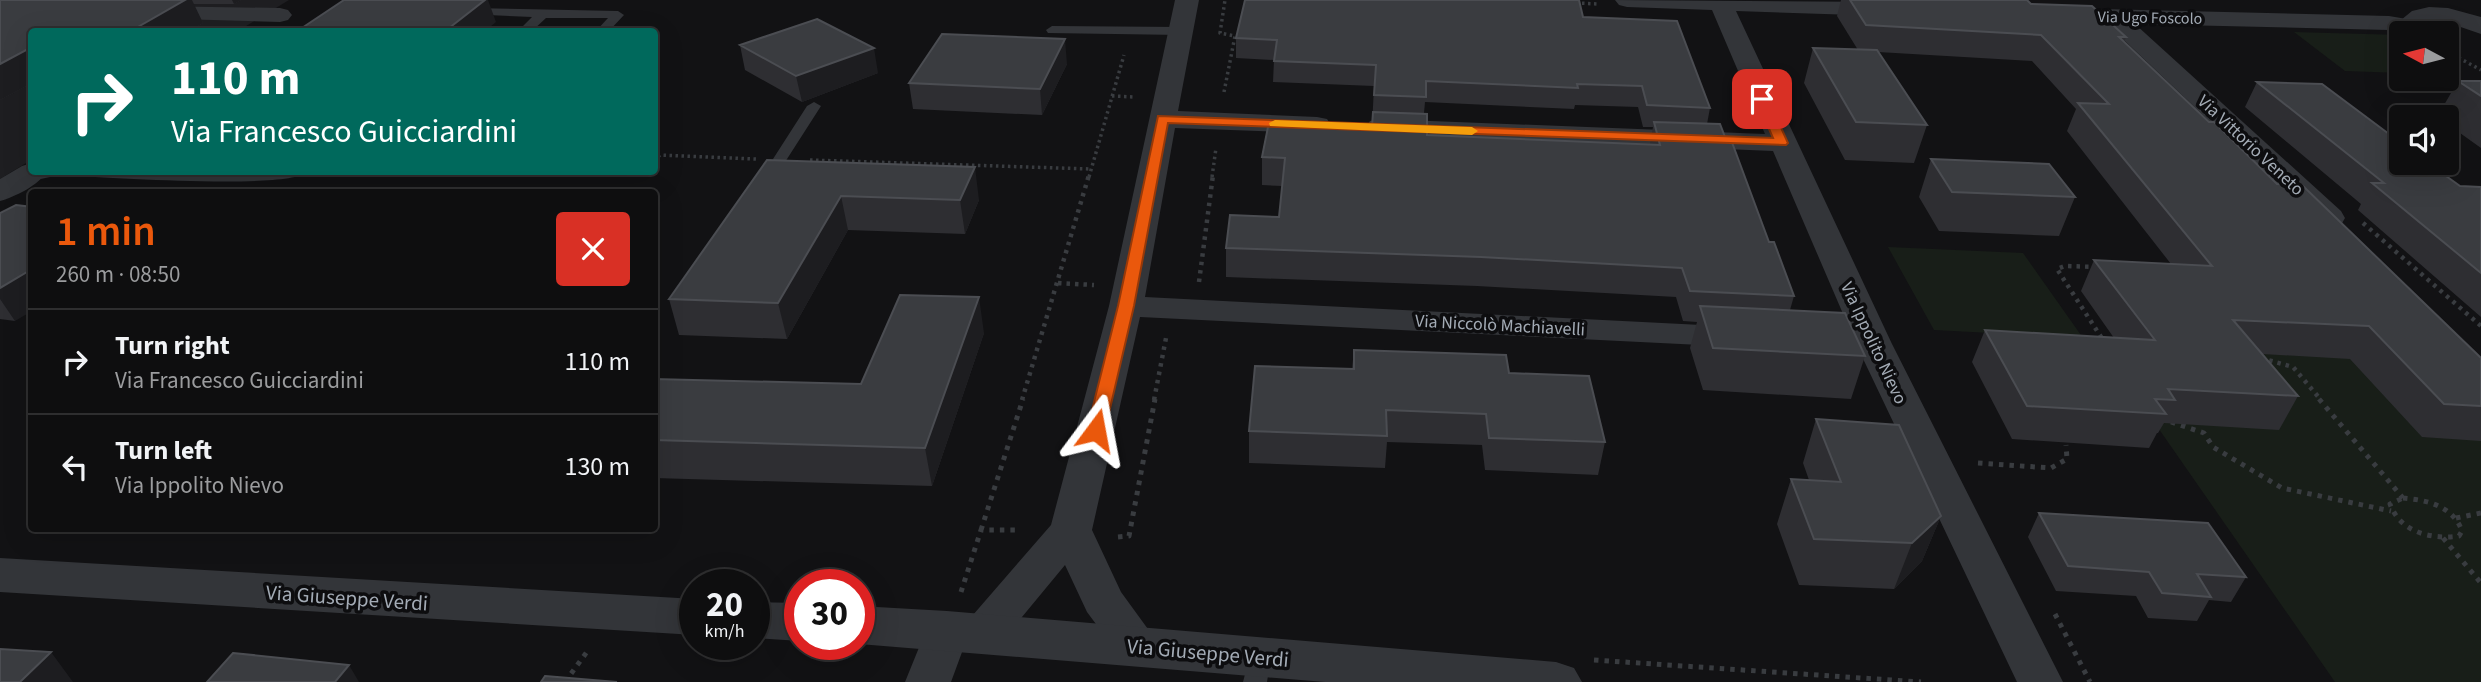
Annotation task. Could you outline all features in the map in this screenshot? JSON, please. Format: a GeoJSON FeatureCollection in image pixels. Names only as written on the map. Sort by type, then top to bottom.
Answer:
{"type":"FeatureCollection","features":[{"type":"Feature","properties":{"kind":"street"},"geometry":{"type":"LineString","coordinates":[[1619,2],[1719,1],[1905,9]]}},
{"type":"Feature","properties":{"kind":"street","name":"Via Ippolito Nievo"},"geometry":{"type":"LineString","coordinates":[[1719,1],[1781,143],[1858,343],[2040,682]]}},
{"type":"Feature","properties":{"kind":"street"},"geometry":{"type":"LineString","coordinates":[[124,12],[288,10],[260,28]]}},
{"type":"Feature","properties":{"kind":"street","name":"Via Ugo Foscolo"},"geometry":{"type":"LineString","coordinates":[[2036,11],[2113,17],[2389,23]]}},
{"type":"Feature","properties":{"kind":"street"},"geometry":{"type":"LineString","coordinates":[[1138,647],[1103,600],[1072,530],[1154,108],[1184,16]]}},
{"type":"Feature","properties":{"kind":"street","name":"Via Vittorio Veneto"},"geometry":{"type":"LineString","coordinates":[[2113,17],[2348,235]]}},
{"type":"Feature","properties":{"kind":"street"},"geometry":{"type":"LineString","coordinates":[[1154,108],[1348,126],[1781,143]]}},
{"type":"Feature","properties":{"kind":"street","name":"Via Niccolò Machiavelli"},"geometry":{"type":"LineString","coordinates":[[1118,292],[1197,309],[1774,339]]}},
{"type":"Feature","properties":{"kind":"street"},"geometry":{"type":"LineString","coordinates":[[928,682],[962,622],[1072,530]]}},
{"type":"Feature","properties":{"kind":"street","name":"Via Giuseppe Verdi"},"geometry":{"type":"LineString","coordinates":[[0,575],[679,616]]}},
{"type":"Feature","properties":{"kind":"street","name":"Via Giuseppe Verdi"},"geometry":{"type":"LineString","coordinates":[[875,625],[962,622],[1138,647],[1257,670],[1556,682]]}},
{"type":"Feature","properties":{"kind":"lane"},"geometry":{"type":"LineString","coordinates":[[450,12],[618,15],[605,28]]}},
{"type":"Feature","properties":{"kind":"lane"},"geometry":{"type":"LineString","coordinates":[[527,28],[543,13]]}},
{"type":"Feature","properties":{"kind":"lane"},"geometry":{"type":"LineString","coordinates":[[1052,30],[1130,32],[1184,16]]}},
{"type":"Feature","properties":{"kind":"lane"},"geometry":{"type":"LineString","coordinates":[[780,159],[814,106]]}},
{"type":"Feature","properties":{"kind":"lane"},"geometry":{"type":"LineString","coordinates":[[11,185],[47,175]]}},
{"type":"Feature","properties":{"kind":"lane"},"geometry":{"type":"LineString","coordinates":[[186,175],[278,175]]}},
{"type":"Feature","properties":{"kind":"path"},"geometry":{"type":"LineString","coordinates":[[1568,3],[1619,2]]}},
{"type":"Feature","properties":{"kind":"path"},"geometry":{"type":"LineString","coordinates":[[962,622],[981,530],[1058,283],[1130,32]]}},
{"type":"Feature","properties":{"kind":"path"},"geometry":{"type":"LineString","coordinates":[[1112,96],[1154,108]]}},
{"type":"Feature","properties":{"kind":"path"},"geometry":{"type":"LineString","coordinates":[[658,157],[1090,169]]}},
{"type":"Feature","properties":{"kind":"path"},"geometry":{"type":"LineString","coordinates":[[2107,267],[2065,266],[2057,269],[2109,349]]}},
{"type":"Feature","properties":{"kind":"path"},"geometry":{"type":"LineString","coordinates":[[1058,283],[1118,292]]}},
{"type":"Feature","properties":{"kind":"path"},"geometry":{"type":"LineString","coordinates":[[1114,537],[1129,536],[1166,337],[1192,323],[1197,309]]}},
{"type":"Feature","properties":{"kind":"path"},"geometry":{"type":"LineString","coordinates":[[2259,357],[2293,368],[2403,498]]}},
{"type":"Feature","properties":{"kind":"path"},"geometry":{"type":"LineString","coordinates":[[2166,421],[2204,433],[2213,447],[2282,488],[2391,511],[2405,525],[2416,531],[2443,538],[2459,536],[2462,531],[2456,518],[2435,505],[2403,498],[2391,503],[2391,511]]}},
{"type":"Feature","properties":{"kind":"path"},"geometry":{"type":"LineString","coordinates":[[1978,463],[2051,468],[2067,459],[2066,445]]}},
{"type":"Feature","properties":{"kind":"path"},"geometry":{"type":"LineString","coordinates":[[2456,518],[2481,513]]}},
{"type":"Feature","properties":{"kind":"path"},"geometry":{"type":"LineString","coordinates":[[981,530],[1072,530]]}},
{"type":"Feature","properties":{"kind":"path"},"geometry":{"type":"LineString","coordinates":[[2443,538],[2481,583]]}},
{"type":"Feature","properties":{"kind":"shaded area"},"geometry":{"type":"Polygon","coordinates":[[[0,0],[289,0],[243,28],[28,28],[28,162],[0,179],[0,0]]]}},
{"type":"Feature","properties":{"kind":"shaded area"},"geometry":{"type":"Polygon","coordinates":[[[2294,32],[2389,35],[2389,73],[2345,71],[2294,32]]]}},
{"type":"Feature","properties":{"kind":"shaded area"},"geometry":{"type":"Polygon","coordinates":[[[1888,247],[2023,253],[2083,338],[1934,330],[1888,247]]]}},
{"type":"Feature","properties":{"kind":"shaded area"},"geometry":{"type":"Polygon","coordinates":[[[2216,352],[2349,357],[2481,440],[2481,682],[2335,682],[2154,422],[2216,352]]]}},
{"type":"Feature","properties":{"kind":"building"},"geometry":{"type":"Polygon","coordinates":[[[0,0],[185,0],[136,28],[28,28],[28,49],[0,64],[0,0]]]}},
{"type":"Feature","properties":{"kind":"building"},"geometry":{"type":"Polygon","coordinates":[[[344,0],[485,0],[449,28],[302,28],[344,0]]]}},
{"type":"Feature","properties":{"kind":"building"},"geometry":{"type":"Polygon","coordinates":[[[1245,0],[1579,0],[1583,17],[1677,21],[1710,108],[1647,105],[1642,86],[1577,84],[1578,88],[1426,81],[1426,97],[1374,95],[1376,65],[1274,61],[1277,40],[1236,38],[1245,0]]]}},
{"type":"Feature","properties":{"kind":"building"},"geometry":{"type":"Polygon","coordinates":[[[1850,0],[2027,0],[2031,4],[2092,6],[2126,37],[2119,37],[2209,122],[2214,122],[2277,184],[2302,185],[2481,358],[2481,406],[2444,404],[2369,326],[2233,320],[2298,396],[2168,389],[2175,400],[2155,399],[2166,414],[2027,406],[1985,330],[2155,340],[2094,260],[2212,266],[2078,103],[2109,104],[2041,35],[1866,25],[1850,0]]]}},
{"type":"Feature","properties":{"kind":"building"},"geometry":{"type":"Polygon","coordinates":[[[817,19],[874,48],[796,76],[740,45],[817,19]]]}},
{"type":"Feature","properties":{"kind":"building"},"geometry":{"type":"Polygon","coordinates":[[[942,34],[1065,39],[1040,89],[909,83],[942,34]]]}},
{"type":"Feature","properties":{"kind":"building"},"geometry":{"type":"Polygon","coordinates":[[[1813,48],[1877,50],[1927,125],[1856,122],[1813,48]]]}},
{"type":"Feature","properties":{"kind":"building"},"geometry":{"type":"Polygon","coordinates":[[[2459,81],[2481,81],[2481,96],[2459,82],[2459,81]]]}},
{"type":"Feature","properties":{"kind":"building"},"geometry":{"type":"Polygon","coordinates":[[[2257,82],[2322,84],[2389,134],[2389,175],[2445,175],[2460,186],[2481,187],[2481,273],[2372,183],[2384,183],[2257,82]]]}},
{"type":"Feature","properties":{"kind":"building"},"geometry":{"type":"Polygon","coordinates":[[[1373,112],[1427,114],[1427,135],[1660,145],[1654,122],[1720,124],[1725,137],[1730,137],[1769,242],[1774,242],[1794,296],[1690,291],[1682,268],[1481,257],[1226,248],[1230,215],[1279,217],[1285,158],[1262,157],[1269,122],[1372,127],[1373,112]]]}},
{"type":"Feature","properties":{"kind":"building"},"geometry":{"type":"Polygon","coordinates":[[[1931,159],[2049,164],[2075,197],[1952,192],[1931,159]]]}},
{"type":"Feature","properties":{"kind":"building"},"geometry":{"type":"Polygon","coordinates":[[[767,160],[975,167],[960,200],[841,196],[778,303],[669,299],[767,160]]]}},
{"type":"Feature","properties":{"kind":"building"},"geometry":{"type":"Polygon","coordinates":[[[16,205],[28,206],[28,271],[0,288],[0,213],[16,205]]]}},
{"type":"Feature","properties":{"kind":"building"},"geometry":{"type":"Polygon","coordinates":[[[900,295],[979,297],[925,448],[658,440],[658,379],[861,384],[900,295]]]}},
{"type":"Feature","properties":{"kind":"building"},"geometry":{"type":"Polygon","coordinates":[[[1700,306],[1845,313],[1865,356],[1713,348],[1700,306]]]}},
{"type":"Feature","properties":{"kind":"building"},"geometry":{"type":"Polygon","coordinates":[[[1354,350],[1506,355],[1509,373],[1589,376],[1605,442],[1489,438],[1486,414],[1386,410],[1387,436],[1249,431],[1255,366],[1354,369],[1354,350]]]}},
{"type":"Feature","properties":{"kind":"building"},"geometry":{"type":"Polygon","coordinates":[[[1816,419],[1899,425],[1941,516],[1912,543],[1814,539],[1791,479],[1841,482],[1816,419]]]}},
{"type":"Feature","properties":{"kind":"building"},"geometry":{"type":"Polygon","coordinates":[[[2039,513],[2208,523],[2246,577],[2197,574],[2211,597],[2162,593],[2149,572],[2068,566],[2039,513]]]}},
{"type":"Feature","properties":{"kind":"building"},"geometry":{"type":"Polygon","coordinates":[[[0,649],[51,652],[20,682],[0,682],[0,649]]]}},
{"type":"Feature","properties":{"kind":"building"},"geometry":{"type":"Polygon","coordinates":[[[233,653],[349,665],[335,682],[207,682],[233,653]]]}},
{"type":"Feature","properties":{"kind":"building"},"geometry":{"type":"Polygon","coordinates":[[[545,676],[617,682],[541,682],[545,676]]]}},
{"type":"Feature","properties":{"kind":"slow traffic"},"geometry":{"type":"LineString","coordinates":[[1275,123],[1472,131]]}},
{"type":"Feature","properties":{"kind":"route"},"geometry":{"type":"LineString","coordinates":[[1096,430],[1126,306],[1163,119],[1781,143],[1762,99]]}}]}
